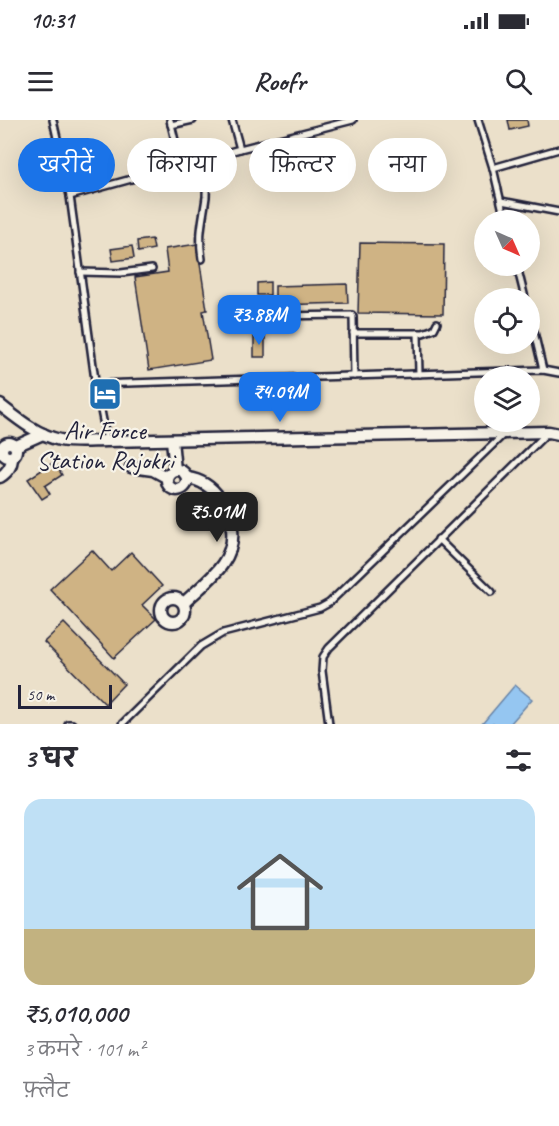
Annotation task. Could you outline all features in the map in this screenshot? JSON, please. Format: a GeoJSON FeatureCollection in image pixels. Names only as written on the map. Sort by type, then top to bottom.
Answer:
{"type":"FeatureCollection","features":[{"type":"Feature","properties":{"kind":"street"},"geometry":{"type":"LineString","coordinates":[[0,405],[24,423],[43,434],[62,441],[554,433]]}},
{"type":"Feature","properties":{"kind":"street"},"geometry":{"type":"LineString","coordinates":[[0,477],[12,465],[8,446],[43,434]]}},
{"type":"Feature","properties":{"kind":"street"},"geometry":{"type":"LineString","coordinates":[[172,440],[176,470]]}},
{"type":"Feature","properties":{"kind":"street"},"geometry":{"type":"LineString","coordinates":[[131,467],[153,470],[166,477]]}},
{"type":"Feature","properties":{"kind":"street"},"geometry":{"type":"LineString","coordinates":[[176,470],[183,472],[187,481],[184,488],[174,490],[169,487],[166,477],[170,472],[176,470]]}},
{"type":"Feature","properties":{"kind":"street"},"geometry":{"type":"LineString","coordinates":[[184,603],[216,573],[230,551],[233,537],[231,521],[217,494],[204,483],[187,478]]}},
{"type":"Feature","properties":{"kind":"lane"},"geometry":{"type":"LineString","coordinates":[[53,120],[70,196],[96,384],[107,441]]}},
{"type":"Feature","properties":{"kind":"lane"},"geometry":{"type":"LineString","coordinates":[[174,138],[171,123],[193,120]]}},
{"type":"Feature","properties":{"kind":"lane"},"geometry":{"type":"LineString","coordinates":[[232,120],[240,148]]}},
{"type":"Feature","properties":{"kind":"lane"},"geometry":{"type":"LineString","coordinates":[[237,149],[353,120]]}},
{"type":"Feature","properties":{"kind":"lane"},"geometry":{"type":"LineString","coordinates":[[478,120],[503,210]]}},
{"type":"Feature","properties":{"kind":"lane"},"geometry":{"type":"LineString","coordinates":[[493,168],[559,149]]}},
{"type":"Feature","properties":{"kind":"lane"},"geometry":{"type":"LineString","coordinates":[[70,196],[127,180]]}},
{"type":"Feature","properties":{"kind":"lane"},"geometry":{"type":"LineString","coordinates":[[202,259],[199,243],[206,192]]}},
{"type":"Feature","properties":{"kind":"lane"},"geometry":{"type":"LineString","coordinates":[[501,201],[559,212]]}},
{"type":"Feature","properties":{"kind":"lane"},"geometry":{"type":"LineString","coordinates":[[80,272],[121,273],[152,269]]}},
{"type":"Feature","properties":{"kind":"lane"},"geometry":{"type":"LineString","coordinates":[[272,316],[349,314],[353,317],[354,376]]}},
{"type":"Feature","properties":{"kind":"lane"},"geometry":{"type":"LineString","coordinates":[[353,333],[430,332],[437,323]]}},
{"type":"Feature","properties":{"kind":"lane"},"geometry":{"type":"LineString","coordinates":[[418,333],[418,374]]}},
{"type":"Feature","properties":{"kind":"lane"},"geometry":{"type":"LineString","coordinates":[[539,354],[543,370]]}},
{"type":"Feature","properties":{"kind":"lane"},"geometry":{"type":"LineString","coordinates":[[96,384],[543,370],[559,373]]}},
{"type":"Feature","properties":{"kind":"lane"},"geometry":{"type":"LineString","coordinates":[[122,724],[201,646],[223,633],[321,608],[329,603],[505,433]]}},
{"type":"Feature","properties":{"kind":"lane"},"geometry":{"type":"LineString","coordinates":[[329,724],[322,671],[323,657],[329,648],[438,539],[554,433]]}},
{"type":"Feature","properties":{"kind":"lane"},"geometry":{"type":"LineString","coordinates":[[438,539],[492,592]]}},
{"type":"Feature","properties":{"kind":"water"},"geometry":{"type":"Polygon","coordinates":[[[515,685],[532,699],[510,724],[482,724],[515,685]]]}},
{"type":"Feature","properties":{"kind":"building"},"geometry":{"type":"Polygon","coordinates":[[[508,120],[527,120],[528,126],[510,130],[508,120]]]}},
{"type":"Feature","properties":{"kind":"building"},"geometry":{"type":"Polygon","coordinates":[[[152,239],[154,249],[138,252],[137,241],[152,239]]]}},
{"type":"Feature","properties":{"kind":"building"},"geometry":{"type":"Polygon","coordinates":[[[360,243],[444,244],[443,314],[358,313],[360,243]]]}},
{"type":"Feature","properties":{"kind":"building"},"geometry":{"type":"Polygon","coordinates":[[[197,244],[207,310],[203,311],[211,360],[149,370],[135,277],[168,272],[165,249],[197,244]]]}},
{"type":"Feature","properties":{"kind":"building"},"geometry":{"type":"Polygon","coordinates":[[[132,246],[134,258],[113,261],[111,249],[132,246]]]}},
{"type":"Feature","properties":{"kind":"building"},"geometry":{"type":"Polygon","coordinates":[[[270,282],[270,295],[257,295],[257,283],[270,282]]]}},
{"type":"Feature","properties":{"kind":"building"},"geometry":{"type":"Polygon","coordinates":[[[347,284],[348,303],[275,305],[275,286],[347,284]]]}},
{"type":"Feature","properties":{"kind":"building"},"geometry":{"type":"Polygon","coordinates":[[[262,306],[262,328],[249,329],[249,307],[262,306]]]}},
{"type":"Feature","properties":{"kind":"building"},"geometry":{"type":"Polygon","coordinates":[[[254,335],[265,335],[265,357],[254,357],[254,335]]]}},
{"type":"Feature","properties":{"kind":"building"},"geometry":{"type":"Polygon","coordinates":[[[54,462],[62,475],[45,486],[50,494],[42,499],[28,479],[54,462]]]}},
{"type":"Feature","properties":{"kind":"building"},"geometry":{"type":"Polygon","coordinates":[[[92,550],[111,571],[131,552],[162,586],[142,605],[156,619],[114,658],[50,589],[92,550]]]}},
{"type":"Feature","properties":{"kind":"building"},"geometry":{"type":"Polygon","coordinates":[[[64,623],[124,684],[105,704],[44,642],[64,623]]]}},
{"type":"Feature","properties":{"kind":"place","name":"Air Force Station Rajokri"},"geometry":{"type":"Point","coordinates":[105,394]}}]}
